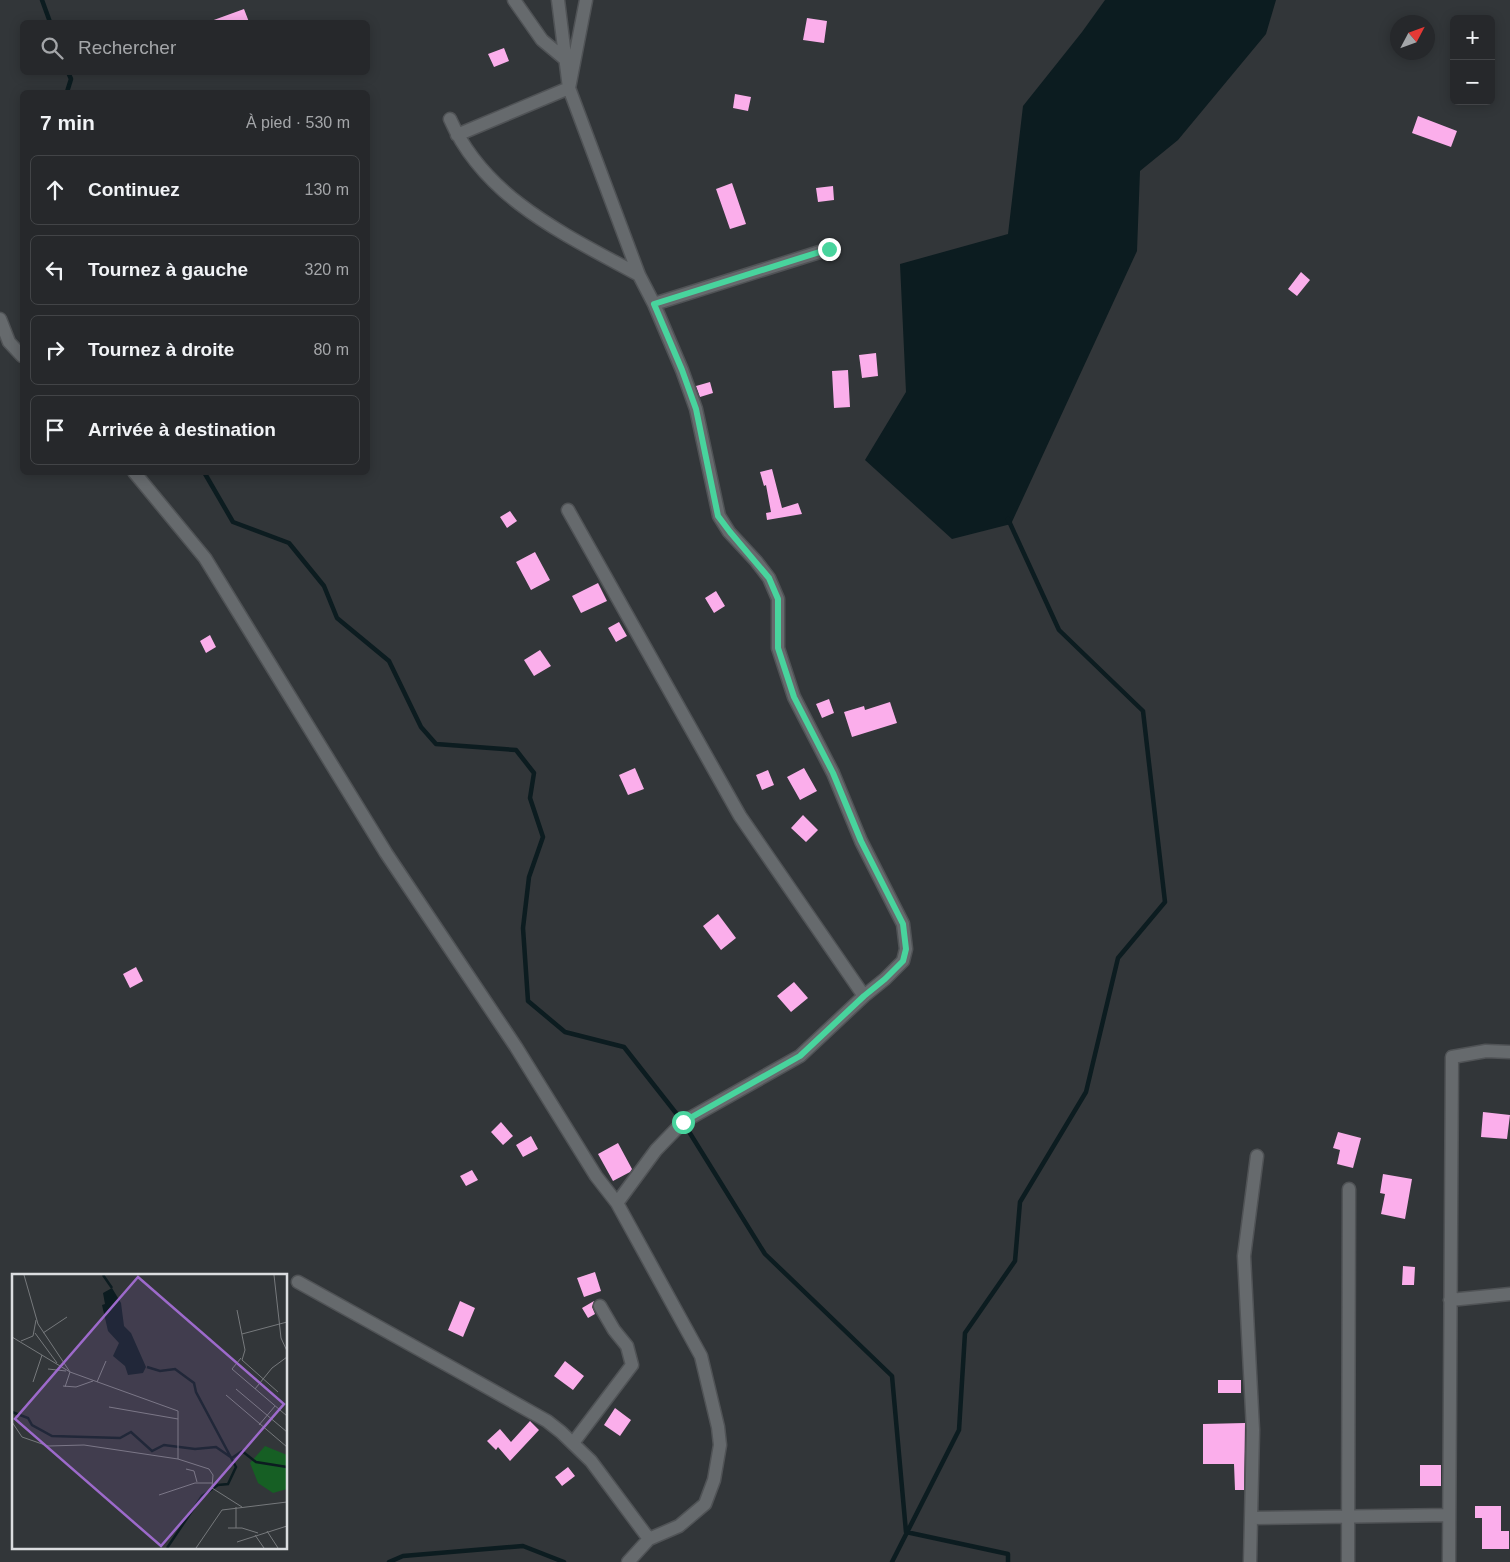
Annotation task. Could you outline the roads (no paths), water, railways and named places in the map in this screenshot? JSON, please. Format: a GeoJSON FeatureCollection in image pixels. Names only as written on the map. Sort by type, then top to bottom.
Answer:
{"type":"FeatureCollection","features":[{"type":"Feature","properties":{"kind":"street"},"geometry":{"type":"LineString","coordinates":[[514,0],[542,40],[566,60]]}},
{"type":"Feature","properties":{"kind":"street"},"geometry":{"type":"LineString","coordinates":[[558,0],[569,88],[639,275],[654,304],[696,409],[718,516],[769,578],[778,599],[778,648],[794,697],[833,773],[861,841],[903,924],[906,949],[903,961],[800,1056],[683,1122],[656,1150],[617,1203]]}},
{"type":"Feature","properties":{"kind":"street"},"geometry":{"type":"LineString","coordinates":[[569,88],[586,0]]}},
{"type":"Feature","properties":{"kind":"street"},"geometry":{"type":"LineString","coordinates":[[457,134],[569,88]]}},
{"type":"Feature","properties":{"kind":"street"},"geometry":{"type":"LineString","coordinates":[[450,119],[473,160],[516,202],[568,236],[639,275]]}},
{"type":"Feature","properties":{"kind":"street"},"geometry":{"type":"LineString","coordinates":[[654,304],[829,249]]}},
{"type":"Feature","properties":{"kind":"street"},"geometry":{"type":"LineString","coordinates":[[0,320],[9,342],[20,354]]}},
{"type":"Feature","properties":{"kind":"street"},"geometry":{"type":"LineString","coordinates":[[136,475],[205,558],[386,853],[516,1048],[596,1176],[617,1203],[701,1356],[718,1427],[720,1445],[714,1480],[705,1504],[679,1526],[649,1539],[628,1562]]}},
{"type":"Feature","properties":{"kind":"street"},"geometry":{"type":"LineString","coordinates":[[568,510],[740,816],[864,996]]}},
{"type":"Feature","properties":{"kind":"street"},"geometry":{"type":"LineString","coordinates":[[1449,1562],[1452,1057],[1486,1051],[1510,1052]]}},
{"type":"Feature","properties":{"kind":"street"},"geometry":{"type":"LineString","coordinates":[[1250,1562],[1253,1430],[1244,1256],[1257,1156]]}},
{"type":"Feature","properties":{"kind":"street"},"geometry":{"type":"LineString","coordinates":[[1348,1562],[1349,1189]]}},
{"type":"Feature","properties":{"kind":"street"},"geometry":{"type":"LineString","coordinates":[[298,1282],[546,1421],[591,1461],[649,1539]]}},
{"type":"Feature","properties":{"kind":"street"},"geometry":{"type":"LineString","coordinates":[[1450,1300],[1510,1294]]}},
{"type":"Feature","properties":{"kind":"street"},"geometry":{"type":"LineString","coordinates":[[573,1443],[632,1365],[627,1346],[614,1330],[600,1306]]}},
{"type":"Feature","properties":{"kind":"street"},"geometry":{"type":"LineString","coordinates":[[1251,1518],[1450,1515]]}},
{"type":"Feature","properties":{"kind":"waterway"},"geometry":{"type":"LineString","coordinates":[[42,0],[49,20]]}},
{"type":"Feature","properties":{"kind":"waterway"},"geometry":{"type":"LineString","coordinates":[[68,90],[71,79],[69,75]]}},
{"type":"Feature","properties":{"kind":"waterway"},"geometry":{"type":"LineString","coordinates":[[206,475],[233,522],[289,543],[324,586],[337,618],[389,661],[421,727],[436,744],[516,750],[534,773],[530,798],[543,837],[529,877],[523,928],[528,1001],[565,1032],[624,1047],[683,1122],[765,1254],[892,1376],[906,1532],[1008,1554],[1008,1562]]}},
{"type":"Feature","properties":{"kind":"waterway"},"geometry":{"type":"LineString","coordinates":[[892,1562],[959,1430],[965,1333],[1015,1261],[1020,1202],[1086,1092],[1118,958],[1165,902],[1143,711],[1059,630],[1008,519]]}},
{"type":"Feature","properties":{"kind":"waterway"},"geometry":{"type":"LineString","coordinates":[[389,1562],[403,1556],[523,1546],[564,1562]]}}]}
